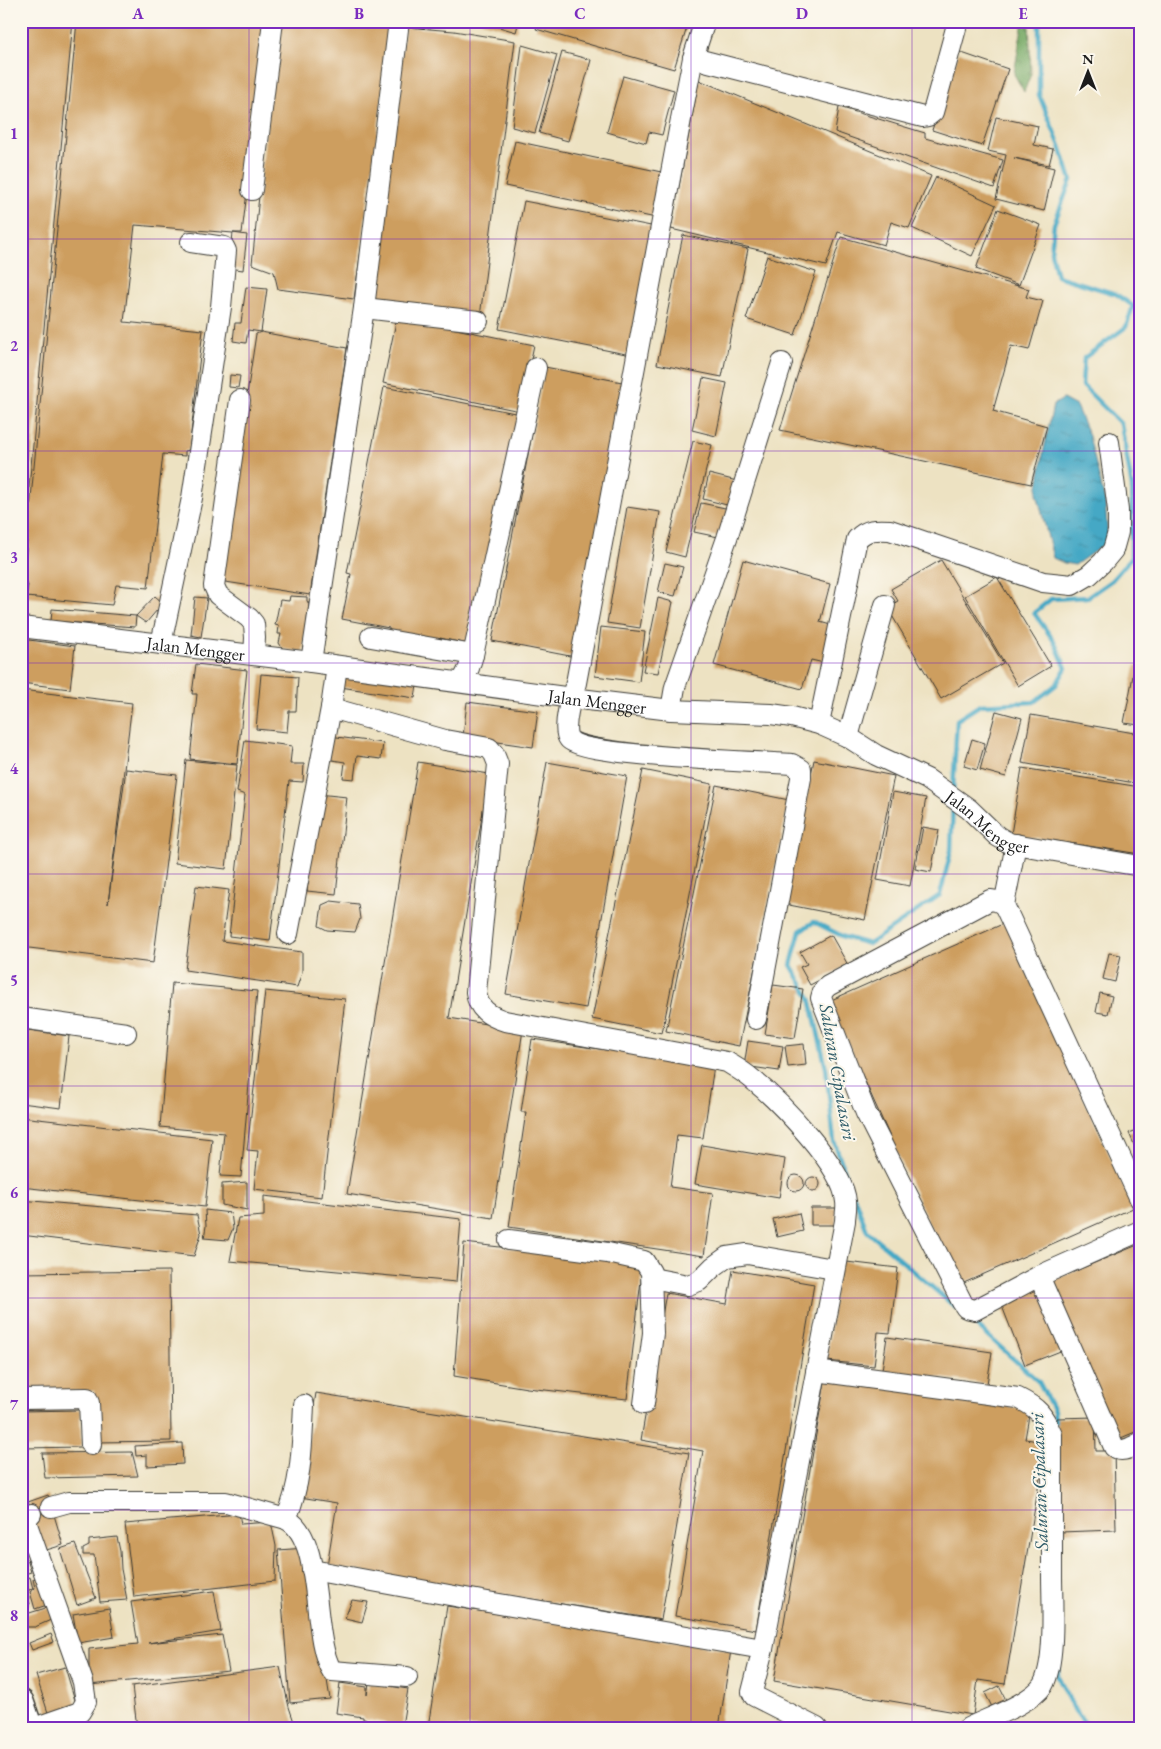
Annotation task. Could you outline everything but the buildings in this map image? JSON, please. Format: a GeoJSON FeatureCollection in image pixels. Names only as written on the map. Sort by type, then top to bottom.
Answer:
{"type":"FeatureCollection","features":[{"type":"Feature","properties":{"kind":"main road"},"geometry":{"type":"LineString","coordinates":[[21,1702],[30,1728]]}},
{"type":"Feature","properties":{"kind":"street"},"geometry":{"type":"LineString","coordinates":[[252,190],[273,21]]}},
{"type":"Feature","properties":{"kind":"street"},"geometry":{"type":"LineString","coordinates":[[311,662],[364,308],[398,21]]}},
{"type":"Feature","properties":{"kind":"street"},"geometry":{"type":"LineString","coordinates":[[705,21],[693,58],[567,718],[566,736],[570,742],[584,747],[621,753],[792,764],[800,769],[801,778],[756,1019]]}},
{"type":"Feature","properties":{"kind":"street"},"geometry":{"type":"LineString","coordinates":[[693,58],[924,118],[933,112],[958,21]]}},
{"type":"Feature","properties":{"kind":"street"},"geometry":{"type":"LineString","coordinates":[[162,644],[192,498],[221,307],[226,252],[224,247],[191,242]]}},
{"type":"Feature","properties":{"kind":"street"},"geometry":{"type":"LineString","coordinates":[[364,308],[478,321]]}},
{"type":"Feature","properties":{"kind":"street"},"geometry":{"type":"LineString","coordinates":[[670,710],[675,687],[727,538],[782,363]]}},
{"type":"Feature","properties":{"kind":"street"},"geometry":{"type":"LineString","coordinates":[[462,682],[473,656],[536,368]]}},
{"type":"Feature","properties":{"kind":"street"},"geometry":{"type":"LineString","coordinates":[[240,400],[214,586],[218,595],[249,618],[254,624],[256,638],[254,656]]}},
{"type":"Feature","properties":{"kind":"street"},"geometry":{"type":"LineString","coordinates":[[818,724],[857,540],[864,533],[878,529],[890,530],[1044,582],[1072,584],[1090,575],[1103,562],[1113,550],[1118,532],[1118,510],[1109,442]]}},
{"type":"Feature","properties":{"kind":"street"},"geometry":{"type":"LineString","coordinates":[[848,737],[884,605]]}},
{"type":"Feature","properties":{"kind":"street","name":"Jalan Mengger"},"geometry":{"type":"LineString","coordinates":[[21,627],[311,662],[670,710],[771,714],[818,724],[848,737],[876,755],[927,780],[969,809],[997,836],[1009,843],[1140,866]]}},
{"type":"Feature","properties":{"kind":"street"},"geometry":{"type":"LineString","coordinates":[[371,637],[473,656]]}},
{"type":"Feature","properties":{"kind":"street"},"geometry":{"type":"LineString","coordinates":[[288,934],[331,708],[336,666]]}},
{"type":"Feature","properties":{"kind":"street"},"geometry":{"type":"LineString","coordinates":[[331,708],[445,740],[489,748],[494,754],[498,764],[476,992],[477,1000],[484,1010],[492,1017],[505,1021],[727,1062],[752,1079],[796,1122],[828,1162],[841,1184],[846,1202],[845,1221],[834,1269],[816,1371],[752,1694],[817,1728]]}},
{"type":"Feature","properties":{"kind":"street"},"geometry":{"type":"LineString","coordinates":[[1004,905],[1016,844]]}},
{"type":"Feature","properties":{"kind":"street"},"geometry":{"type":"LineString","coordinates":[[1140,1199],[1004,905],[990,900],[828,986],[823,991],[821,998],[866,1114],[963,1306],[975,1310],[1039,1276],[1140,1231]]}},
{"type":"Feature","properties":{"kind":"street"},"geometry":{"type":"LineString","coordinates":[[21,1018],[126,1033]]}},
{"type":"Feature","properties":{"kind":"street"},"geometry":{"type":"LineString","coordinates":[[509,1240],[608,1253],[644,1261],[651,1272],[652,1278],[653,1333],[644,1404]]}},
{"type":"Feature","properties":{"kind":"street"},"geometry":{"type":"LineString","coordinates":[[652,1278],[688,1285],[700,1281],[726,1257],[738,1254],[762,1256],[834,1269]]}},
{"type":"Feature","properties":{"kind":"street"},"geometry":{"type":"LineString","coordinates":[[1039,1276],[1114,1448],[1123,1450],[1140,1443]]}},
{"type":"Feature","properties":{"kind":"street"},"geometry":{"type":"LineString","coordinates":[[816,1371],[1018,1398],[1034,1406],[1044,1417],[1052,1435],[1052,1610],[1048,1671],[1042,1685],[1029,1699],[968,1728]]}},
{"type":"Feature","properties":{"kind":"street"},"geometry":{"type":"LineString","coordinates":[[21,1399],[87,1398],[89,1403],[91,1445]]}},
{"type":"Feature","properties":{"kind":"street"},"geometry":{"type":"LineString","coordinates":[[286,1519],[294,1499],[301,1465],[304,1405]]}},
{"type":"Feature","properties":{"kind":"street"},"geometry":{"type":"LineString","coordinates":[[51,1507],[69,1502],[226,1502],[286,1519],[292,1522],[306,1542],[324,1645],[332,1671],[407,1678]]}},
{"type":"Feature","properties":{"kind":"street"},"geometry":{"type":"LineString","coordinates":[[26,1515],[83,1682],[86,1702],[80,1712],[34,1728]]}},
{"type":"Feature","properties":{"kind":"street"},"geometry":{"type":"LineString","coordinates":[[312,1570],[762,1650]]}},
{"type":"Feature","properties":{"kind":"green space"},"geometry":{"type":"Polygon","coordinates":[[[1023,21],[1029,21],[1031,74],[1024,92],[1014,74],[1023,21]]]}},
{"type":"Feature","properties":{"kind":"water"},"geometry":{"type":"Polygon","coordinates":[[[1063,399],[1076,406],[1089,436],[1105,501],[1108,538],[1102,546],[1075,565],[1053,558],[1037,493],[1053,405],[1063,399]]]}},
{"type":"Feature","properties":{"kind":"waterway","name":"Saluran Cipalasari"},"geometry":{"type":"LineString","coordinates":[[953,791],[957,720],[980,705],[1034,702],[1056,685],[1066,668],[1054,641],[1034,613],[1051,599],[1088,597],[1112,580],[1131,558],[1132,487],[1121,424],[1082,385],[1084,358],[1126,327],[1133,306],[1116,294],[1057,276],[1051,252],[1054,224],[1071,180],[1060,146],[1039,95],[1039,21]]}},
{"type":"Feature","properties":{"kind":"waterway","name":"Saluran Cipalasari"},"geometry":{"type":"LineString","coordinates":[[845,1172],[834,1141],[826,1068],[810,998],[791,965],[800,931],[814,922],[844,937],[869,944],[940,895],[951,851],[953,804]]}},
{"type":"Feature","properties":{"kind":"waterway","name":"Saluran Cipalasari"},"geometry":{"type":"LineString","coordinates":[[854,1196],[867,1231],[954,1306]]}},
{"type":"Feature","properties":{"kind":"waterway","name":"Saluran Cipalasari"},"geometry":{"type":"LineString","coordinates":[[966,1316],[1039,1382],[1054,1411],[1055,1422]]}},
{"type":"Feature","properties":{"kind":"waterway","name":"Saluran Cipalasari"},"geometry":{"type":"LineString","coordinates":[[1058,1664],[1058,1677],[1075,1711],[1089,1728]]}}]}
